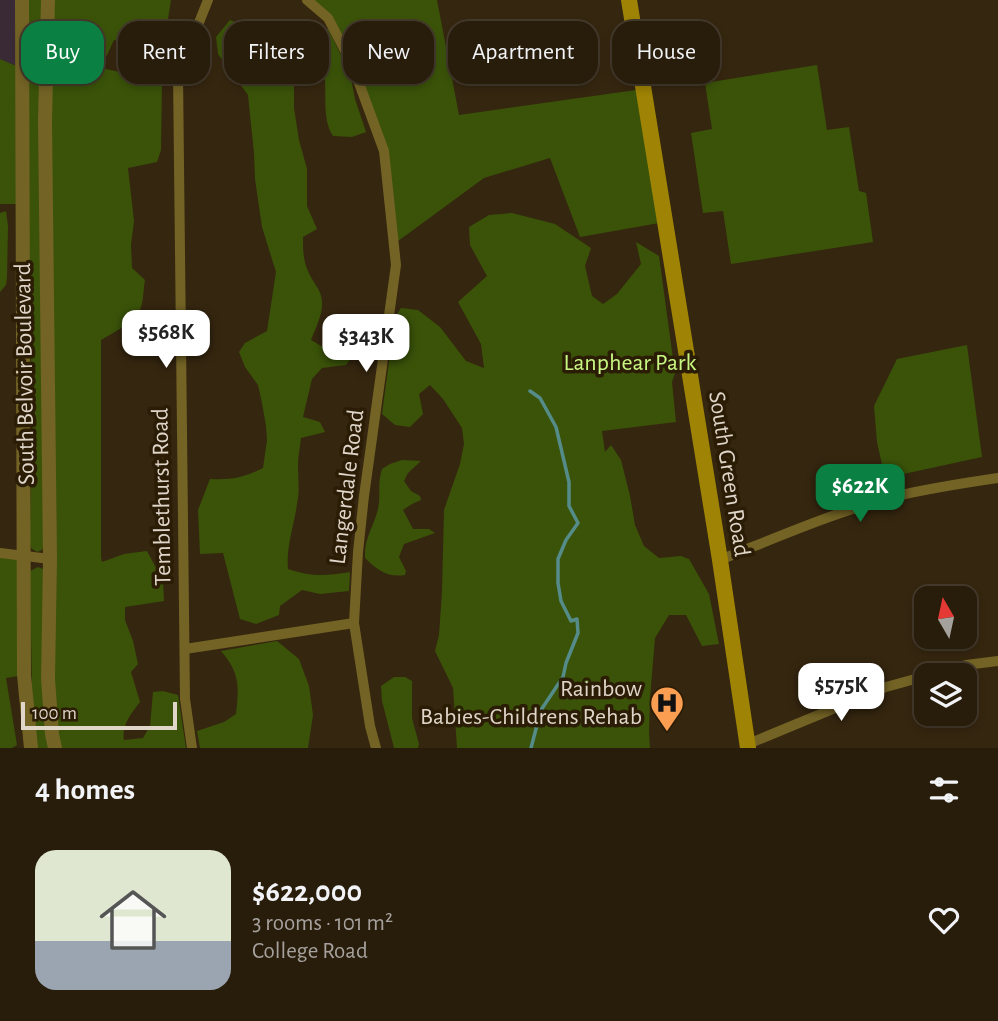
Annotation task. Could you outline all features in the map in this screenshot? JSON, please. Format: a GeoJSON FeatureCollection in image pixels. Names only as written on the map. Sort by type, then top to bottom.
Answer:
{"type":"FeatureCollection","features":[{"type":"Feature","properties":{"kind":"main road","name":"South Green Road"},"geometry":{"type":"LineString","coordinates":[[629,0],[748,746]]}},
{"type":"Feature","properties":{"kind":"street","name":"South Belvoir Boulevard"},"geometry":{"type":"LineString","coordinates":[[22,0],[24,675],[31,748]]}},
{"type":"Feature","properties":{"kind":"street","name":"South Belvoir Boulevard"},"geometry":{"type":"LineString","coordinates":[[48,0],[45,120],[50,559],[48,679],[55,748]]}},
{"type":"Feature","properties":{"kind":"street","name":"Temblethurst Road"},"geometry":{"type":"LineString","coordinates":[[192,748],[185,699],[178,74],[185,47],[208,0]]}},
{"type":"Feature","properties":{"kind":"street","name":"Langerdale Road"},"geometry":{"type":"LineString","coordinates":[[307,0],[328,18],[352,64],[384,151],[397,265],[358,552],[355,623],[370,726],[376,748]]}},
{"type":"Feature","properties":{"kind":"street"},"geometry":{"type":"LineString","coordinates":[[720,560],[840,513],[896,496],[998,478]]}},
{"type":"Feature","properties":{"kind":"street"},"geometry":{"type":"LineString","coordinates":[[0,553],[50,559]]}},
{"type":"Feature","properties":{"kind":"street"},"geometry":{"type":"LineString","coordinates":[[185,649],[355,623]]}},
{"type":"Feature","properties":{"kind":"street"},"geometry":{"type":"LineString","coordinates":[[977,664],[998,660]]}},
{"type":"Feature","properties":{"kind":"street"},"geometry":{"type":"LineString","coordinates":[[748,746],[886,687],[914,680]]}},
{"type":"Feature","properties":{"kind":"shaded area"},"geometry":{"type":"Polygon","coordinates":[[[0,0],[22,0],[21,68],[0,59],[0,0]]]}},
{"type":"Feature","properties":{"kind":"green space"},"geometry":{"type":"Polygon","coordinates":[[[29,0],[42,0],[42,21],[29,21],[29,0]]]}},
{"type":"Feature","properties":{"kind":"green space"},"geometry":{"type":"Polygon","coordinates":[[[48,0],[171,0],[170,21],[118,21],[118,41],[114,40],[104,62],[104,21],[48,21],[48,0]]]}},
{"type":"Feature","properties":{"kind":"green space"},"geometry":{"type":"Polygon","coordinates":[[[307,0],[437,0],[448,58],[448,84],[453,84],[459,115],[643,89],[665,222],[580,237],[550,158],[484,178],[394,244],[384,151],[356,84],[434,84],[434,21],[343,21],[343,54],[328,18],[307,0]]]}},
{"type":"Feature","properties":{"kind":"green space"},"geometry":{"type":"Polygon","coordinates":[[[224,27],[224,62],[218,54],[216,37],[224,27]]]}},
{"type":"Feature","properties":{"kind":"green space"},"geometry":{"type":"Polygon","coordinates":[[[329,31],[343,59],[343,84],[352,84],[366,132],[352,137],[333,136],[326,116],[329,31]]]}},
{"type":"Feature","properties":{"kind":"green space"},"geometry":{"type":"Polygon","coordinates":[[[0,59],[21,68],[23,204],[0,204],[0,59]]]}},
{"type":"Feature","properties":{"kind":"green space"},"geometry":{"type":"Polygon","coordinates":[[[817,65],[827,130],[849,127],[859,191],[866,193],[873,242],[731,264],[723,211],[703,213],[691,133],[712,129],[705,84],[720,84],[720,81],[817,65]]]}},
{"type":"Feature","properties":{"kind":"green space"},"geometry":{"type":"Polygon","coordinates":[[[104,69],[118,72],[118,84],[162,84],[161,150],[157,162],[128,168],[134,221],[132,268],[145,280],[141,306],[130,321],[101,340],[101,557],[102,562],[124,554],[147,551],[163,581],[164,601],[125,607],[125,620],[138,664],[131,672],[140,702],[126,724],[124,740],[143,738],[150,726],[153,692],[163,691],[178,695],[186,748],[55,748],[49,84],[104,84],[104,69]]]}},
{"type":"Feature","properties":{"kind":"green space"},"geometry":{"type":"Polygon","coordinates":[[[29,84],[42,84],[44,546],[37,552],[31,548],[30,541],[32,422],[29,84]]]}},
{"type":"Feature","properties":{"kind":"green space"},"geometry":{"type":"Polygon","coordinates":[[[240,84],[294,84],[294,108],[307,169],[307,206],[317,229],[303,237],[304,254],[306,267],[322,302],[320,317],[311,340],[323,347],[338,338],[349,336],[353,355],[346,365],[322,368],[312,379],[303,417],[320,422],[325,432],[301,438],[298,494],[288,561],[288,569],[304,573],[319,575],[350,572],[349,591],[320,594],[302,590],[280,606],[279,615],[256,624],[240,619],[223,553],[200,554],[198,510],[210,479],[237,478],[263,468],[267,440],[258,385],[245,367],[239,352],[245,343],[267,331],[276,272],[262,227],[248,95],[240,84]]]}},
{"type":"Feature","properties":{"kind":"green space"},"geometry":{"type":"Polygon","coordinates":[[[6,211],[7,277],[6,285],[0,292],[0,213],[6,211]]]}},
{"type":"Feature","properties":{"kind":"green space","name":"Lanphear Park"},"geometry":{"type":"Polygon","coordinates":[[[512,213],[555,224],[591,248],[585,266],[592,296],[603,304],[617,294],[641,264],[636,242],[659,256],[675,373],[672,382],[676,422],[602,431],[605,452],[611,445],[621,460],[635,525],[644,546],[659,558],[681,556],[689,559],[709,594],[719,644],[702,646],[686,615],[669,615],[655,638],[650,698],[650,748],[457,748],[453,688],[435,651],[442,592],[444,510],[460,464],[464,444],[462,428],[430,385],[419,394],[423,414],[410,427],[395,425],[382,414],[395,317],[401,308],[418,310],[440,327],[466,361],[484,368],[481,344],[458,302],[487,276],[470,245],[469,227],[489,215],[512,213]]]}},
{"type":"Feature","properties":{"kind":"green space"},"geometry":{"type":"Polygon","coordinates":[[[967,345],[982,457],[885,478],[877,442],[874,406],[897,359],[967,345]]]}},
{"type":"Feature","properties":{"kind":"green space"},"geometry":{"type":"Polygon","coordinates":[[[402,460],[421,461],[408,473],[404,481],[421,500],[403,510],[413,529],[429,529],[435,533],[404,544],[399,557],[406,571],[405,575],[399,576],[378,569],[365,558],[365,551],[378,509],[382,469],[402,460]]]}},
{"type":"Feature","properties":{"kind":"green space"},"geometry":{"type":"Polygon","coordinates":[[[0,553],[23,555],[24,675],[6,678],[17,745],[12,748],[0,748],[0,553]]]}},
{"type":"Feature","properties":{"kind":"green space"},"geometry":{"type":"Polygon","coordinates":[[[38,567],[43,569],[44,574],[50,748],[36,748],[32,691],[30,571],[38,567]]]}},
{"type":"Feature","properties":{"kind":"green space"},"geometry":{"type":"Polygon","coordinates":[[[277,641],[299,659],[309,686],[313,715],[308,748],[200,748],[197,731],[224,722],[236,714],[237,680],[232,666],[221,651],[277,641]]]}},
{"type":"Feature","properties":{"kind":"green space"},"geometry":{"type":"Polygon","coordinates":[[[394,677],[405,677],[412,681],[412,718],[418,748],[394,748],[381,686],[394,677]]]}},
{"type":"Feature","properties":{"kind":"waterway"},"geometry":{"type":"LineString","coordinates":[[530,391],[540,398],[556,427],[569,482],[569,506],[578,523],[566,540],[558,559],[561,601],[571,621],[577,619],[578,633],[563,677],[541,710],[531,748]]}},
{"type":"Feature","properties":{"kind":"place","name":"Rainbow Babies-Childrens Rehab"},"geometry":{"type":"Point","coordinates":[667,733]}}]}
